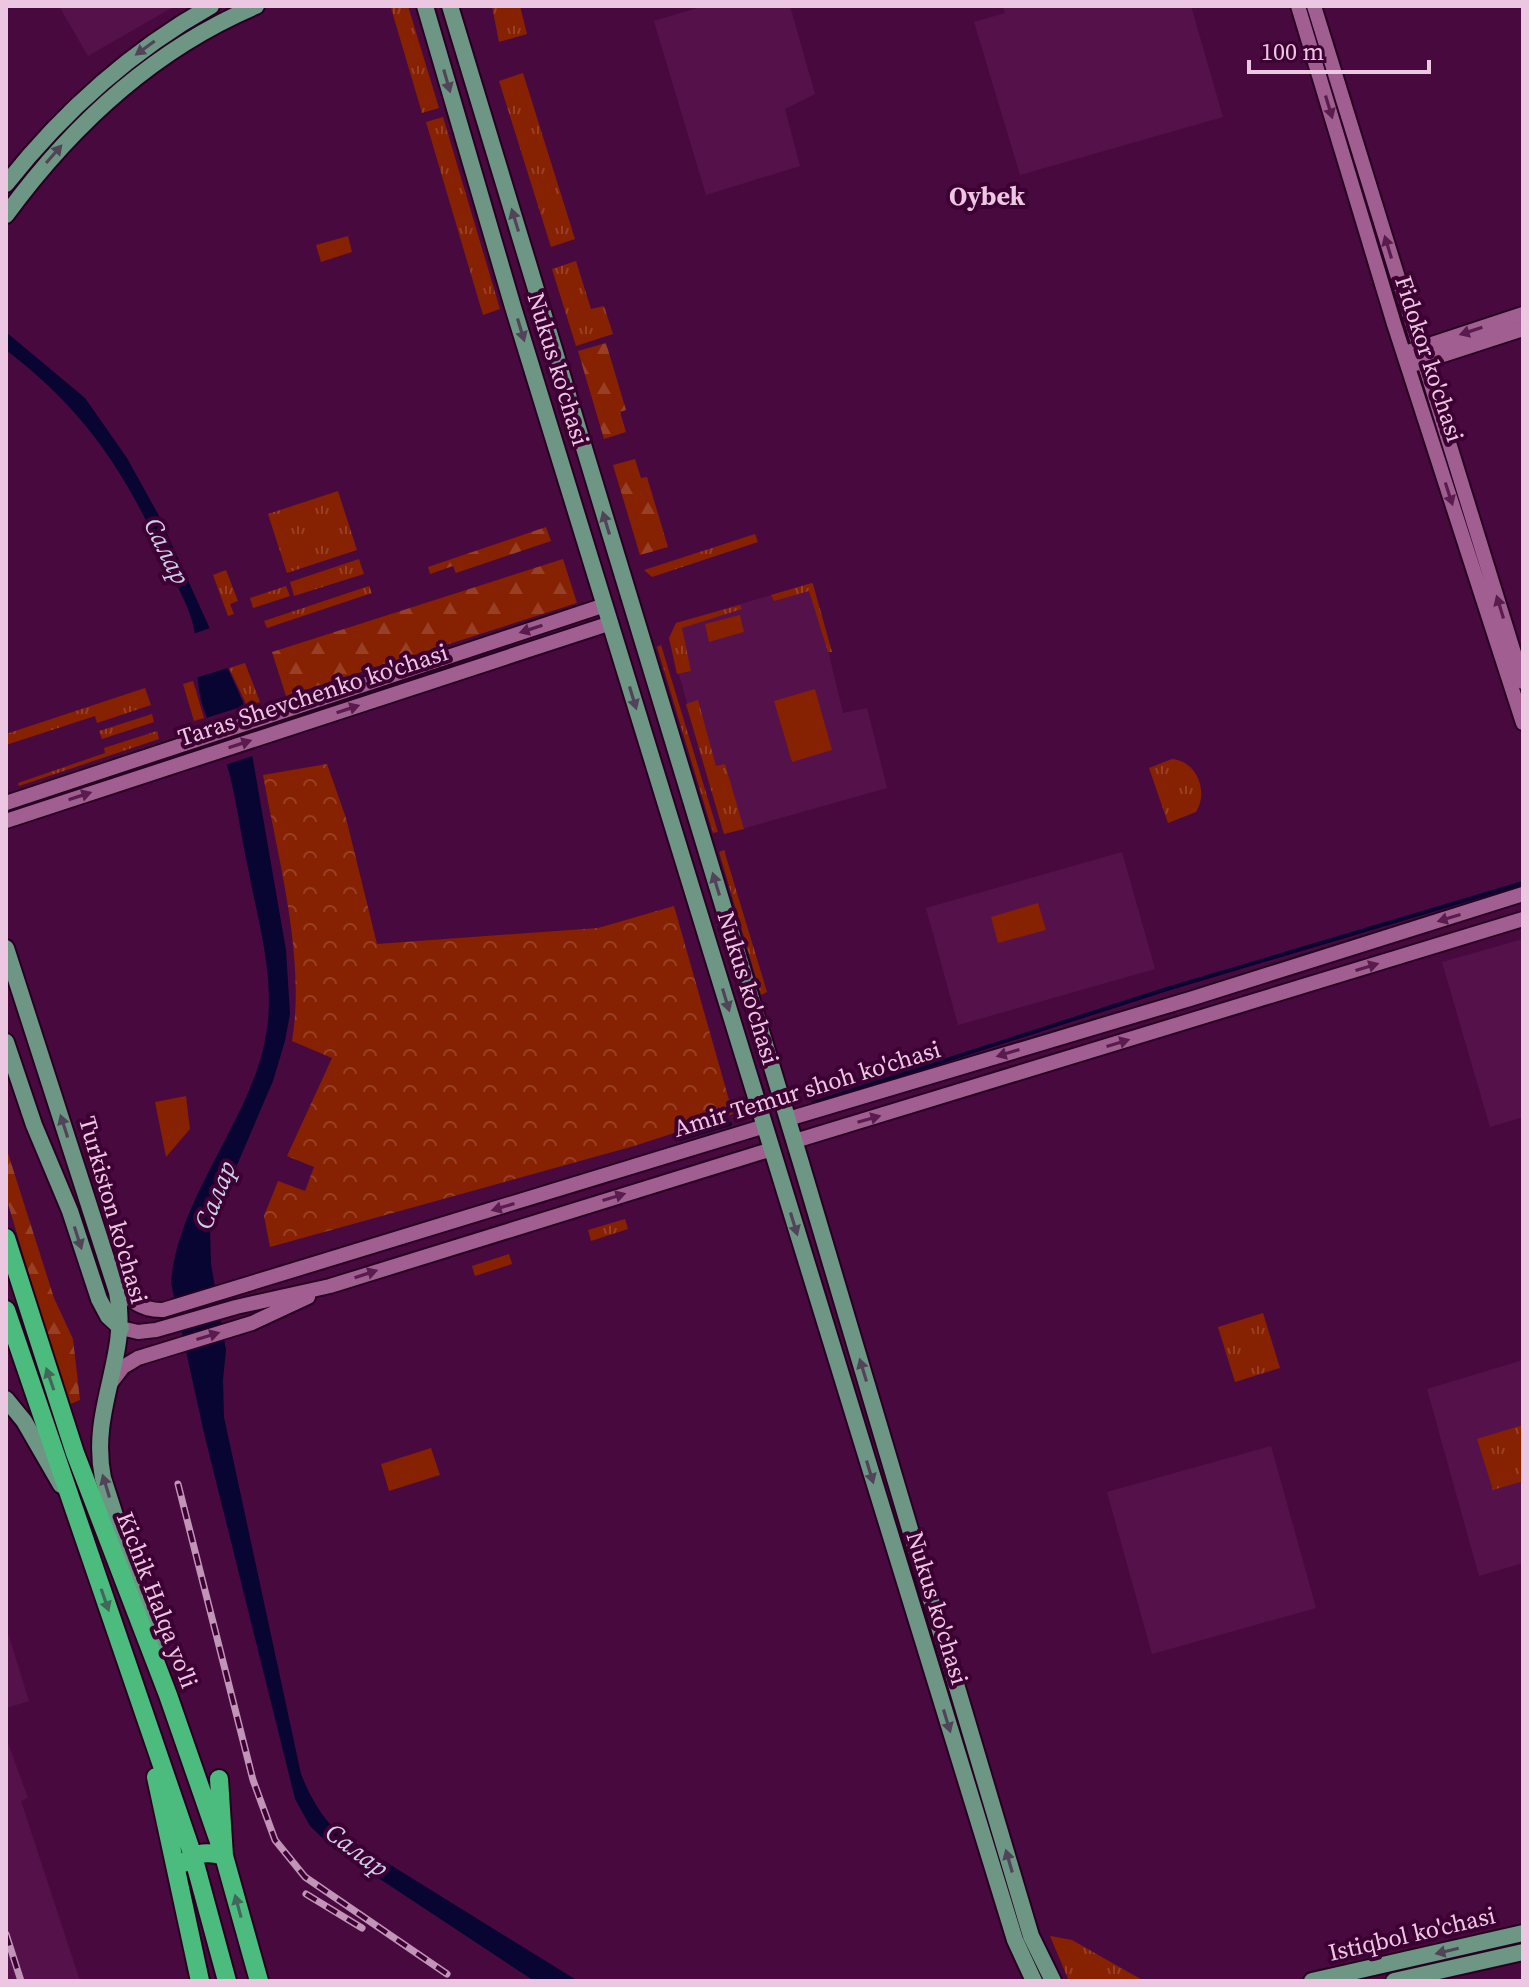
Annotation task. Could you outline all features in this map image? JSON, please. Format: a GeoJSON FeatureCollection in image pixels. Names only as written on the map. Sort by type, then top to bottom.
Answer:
{"type":"FeatureCollection","features":[{"type":"Feature","properties":{"kind":"highway","name":"Kichik Halqa yo'li"},"geometry":{"type":"LineString","coordinates":[[6,1238],[75,1453],[168,1695],[224,1856],[259,1981]]}},
{"type":"Feature","properties":{"kind":"highway","name":"Kichik Halqa yo'li"},"geometry":{"type":"LineString","coordinates":[[6,1310],[193,1856],[227,1981]]}},
{"type":"Feature","properties":{"kind":"highway"},"geometry":{"type":"LineString","coordinates":[[140,1700],[200,1981]]}},
{"type":"Feature","properties":{"kind":"highway"},"geometry":{"type":"LineString","coordinates":[[176,1875],[193,1856],[209,1852],[224,1856],[219,1779]]}},
{"type":"Feature","properties":{"kind":"main road"},"geometry":{"type":"LineString","coordinates":[[6,184],[55,126],[97,86],[153,43],[211,6]]}},
{"type":"Feature","properties":{"kind":"main road"},"geometry":{"type":"LineString","coordinates":[[6,215],[68,138],[122,87],[182,44],[256,6]]}},
{"type":"Feature","properties":{"kind":"main road","name":"Nukus ko'chasi"},"geometry":{"type":"LineString","coordinates":[[425,6],[513,307],[1015,1940],[1034,1981]]}},
{"type":"Feature","properties":{"kind":"main road","name":"Nukus ko'chasi"},"geometry":{"type":"LineString","coordinates":[[450,6],[795,1141],[1031,1936],[1053,1981]]}},
{"type":"Feature","properties":{"kind":"main road","name":"Fidokor ko'chasi"},"geometry":{"type":"LineString","coordinates":[[1298,6],[1406,360],[1523,723]]}},
{"type":"Feature","properties":{"kind":"main road","name":"Fidokor ko'chasi"},"geometry":{"type":"LineString","coordinates":[[1314,6],[1523,682]]}},
{"type":"Feature","properties":{"kind":"main road"},"geometry":{"type":"LineString","coordinates":[[1406,360],[1523,314]]}},
{"type":"Feature","properties":{"kind":"main road"},"geometry":{"type":"LineString","coordinates":[[1422,354],[1523,329]]}},
{"type":"Feature","properties":{"kind":"main road","name":"Taras Shevchenko ko'chasi"},"geometry":{"type":"LineString","coordinates":[[6,803],[629,597]]}},
{"type":"Feature","properties":{"kind":"main road","name":"Taras Shevchenko ko'chasi"},"geometry":{"type":"LineString","coordinates":[[6,821],[634,616]]}},
{"type":"Feature","properties":{"kind":"main road","name":"Amir Temur shoh ko'chasi"},"geometry":{"type":"LineString","coordinates":[[114,1280],[135,1304],[148,1309],[166,1309],[1190,999],[1523,894]]}},
{"type":"Feature","properties":{"kind":"main road","name":"Amir Temur shoh ko'chasi"},"geometry":{"type":"LineString","coordinates":[[121,1328],[138,1332],[171,1326],[236,1307],[330,1286],[1523,919]]}},
{"type":"Feature","properties":{"kind":"main road","name":"Turkiston ko'chasi"},"geometry":{"type":"LineString","coordinates":[[6,948],[114,1280],[121,1328]]}},
{"type":"Feature","properties":{"kind":"main road"},"geometry":{"type":"LineString","coordinates":[[1190,999],[1196,1019]]}},
{"type":"Feature","properties":{"kind":"main road","name":"Turkiston ko'chasi"},"geometry":{"type":"LineString","coordinates":[[6,1042],[34,1125],[70,1211],[99,1299],[108,1316],[121,1328]]}},
{"type":"Feature","properties":{"kind":"main road"},"geometry":{"type":"LineString","coordinates":[[6,1080],[12,1060]]}},
{"type":"Feature","properties":{"kind":"main road"},"geometry":{"type":"LineString","coordinates":[[937,1074],[943,1097]]}},
{"type":"Feature","properties":{"kind":"main road"},"geometry":{"type":"LineString","coordinates":[[415,1234],[421,1257]]}},
{"type":"Feature","properties":{"kind":"main road","name":"Amir Temur shoh ko'chasi"},"geometry":{"type":"LineString","coordinates":[[106,1391],[128,1363],[241,1326],[330,1286]]}},
{"type":"Feature","properties":{"kind":"main road"},"geometry":{"type":"LineString","coordinates":[[121,1328],[99,1435],[103,1478],[156,1643],[168,1695]]}},
{"type":"Feature","properties":{"kind":"main road"},"geometry":{"type":"LineString","coordinates":[[6,1399],[24,1421],[69,1501]]}},
{"type":"Feature","properties":{"kind":"main road","name":"Istiqbol ko'chasi"},"geometry":{"type":"LineString","coordinates":[[1312,1981],[1523,1933]]}},
{"type":"Feature","properties":{"kind":"main road"},"geometry":{"type":"LineString","coordinates":[[1015,1940],[1022,1981]]}},
{"type":"Feature","properties":{"kind":"main road","name":"Istiqbol ko'chasi"},"geometry":{"type":"LineString","coordinates":[[1394,1981],[1523,1952]]}},
{"type":"Feature","properties":{"kind":"shaded area"},"geometry":{"type":"Polygon","coordinates":[[[59,6],[175,6],[88,56],[59,6]]]}},
{"type":"Feature","properties":{"kind":"shaded area"},"geometry":{"type":"Polygon","coordinates":[[[704,6],[790,6],[815,94],[785,109],[800,166],[706,195],[654,21],[704,6]]]}},
{"type":"Feature","properties":{"kind":"shaded area"},"geometry":{"type":"Polygon","coordinates":[[[1003,6],[1191,6],[1223,117],[1020,175],[974,22],[1005,13],[1003,6]]]}},
{"type":"Feature","properties":{"kind":"shaded area"},"geometry":{"type":"Polygon","coordinates":[[[812,583],[843,713],[867,708],[887,788],[724,834],[669,639],[676,623],[812,583]]]}},
{"type":"Feature","properties":{"kind":"shaded area"},"geometry":{"type":"Polygon","coordinates":[[[1122,852],[1155,969],[958,1025],[926,908],[1122,852]]]}},
{"type":"Feature","properties":{"kind":"shaded area"},"geometry":{"type":"Polygon","coordinates":[[[1523,939],[1523,1117],[1490,1127],[1442,962],[1523,939]]]}},
{"type":"Feature","properties":{"kind":"shaded area"},"geometry":{"type":"Polygon","coordinates":[[[1523,1360],[1523,1563],[1479,1576],[1427,1389],[1523,1360]]]}},
{"type":"Feature","properties":{"kind":"shaded area"},"geometry":{"type":"Polygon","coordinates":[[[1271,1446],[1316,1608],[1152,1654],[1107,1492],[1271,1446]]]}},
{"type":"Feature","properties":{"kind":"shaded area"},"geometry":{"type":"Polygon","coordinates":[[[6,1627],[29,1701],[6,1708],[6,1627]]]}},
{"type":"Feature","properties":{"kind":"shaded area"},"geometry":{"type":"Polygon","coordinates":[[[6,1738],[28,1798],[21,1801],[80,1981],[6,1981],[6,1738]]]}},
{"type":"Feature","properties":{"kind":"green space"},"geometry":{"type":"Polygon","coordinates":[[[408,6],[439,108],[422,113],[391,8],[408,6]]]}},
{"type":"Feature","properties":{"kind":"green space"},"geometry":{"type":"Polygon","coordinates":[[[492,6],[520,6],[527,34],[499,42],[492,6]]]}},
{"type":"Feature","properties":{"kind":"green space"},"geometry":{"type":"Polygon","coordinates":[[[523,73],[575,239],[551,247],[499,81],[523,73]]]}},
{"type":"Feature","properties":{"kind":"green space"},"geometry":{"type":"Polygon","coordinates":[[[443,117],[500,309],[483,315],[426,122],[443,117]]]}},
{"type":"Feature","properties":{"kind":"green space"},"geometry":{"type":"Polygon","coordinates":[[[348,236],[352,252],[321,262],[316,245],[348,236]]]}},
{"type":"Feature","properties":{"kind":"green space"},"geometry":{"type":"Polygon","coordinates":[[[576,261],[591,309],[604,306],[613,334],[576,346],[552,269],[576,261]]]}},
{"type":"Feature","properties":{"kind":"green space"},"geometry":{"type":"Polygon","coordinates":[[[606,343],[626,410],[620,412],[626,432],[604,439],[578,351],[606,343]]]}},
{"type":"Feature","properties":{"kind":"green space"},"geometry":{"type":"Polygon","coordinates":[[[635,459],[641,478],[647,477],[668,547],[640,555],[613,465],[635,459]]]}},
{"type":"Feature","properties":{"kind":"green space"},"geometry":{"type":"Polygon","coordinates":[[[338,491],[357,550],[287,573],[268,514],[338,491]]]}},
{"type":"Feature","properties":{"kind":"green space"},"geometry":{"type":"Polygon","coordinates":[[[546,527],[551,541],[456,573],[453,566],[430,574],[428,567],[546,527]]]}},
{"type":"Feature","properties":{"kind":"green space"},"geometry":{"type":"Polygon","coordinates":[[[755,534],[758,542],[652,577],[644,570],[755,534]]]}},
{"type":"Feature","properties":{"kind":"green space"},"geometry":{"type":"Polygon","coordinates":[[[359,559],[364,574],[294,596],[290,582],[359,559]]]}},
{"type":"Feature","properties":{"kind":"green space"},"geometry":{"type":"Polygon","coordinates":[[[563,559],[577,603],[286,696],[272,652],[563,559]]]}},
{"type":"Feature","properties":{"kind":"green space"},"geometry":{"type":"Polygon","coordinates":[[[226,570],[238,601],[230,604],[234,614],[228,616],[213,575],[226,570]]]}},
{"type":"Feature","properties":{"kind":"green space"},"geometry":{"type":"Polygon","coordinates":[[[812,583],[832,652],[828,652],[809,591],[774,601],[771,595],[812,583]]]}},
{"type":"Feature","properties":{"kind":"green space"},"geometry":{"type":"Polygon","coordinates":[[[286,586],[290,596],[253,608],[250,598],[286,586]]]}},
{"type":"Feature","properties":{"kind":"green space"},"geometry":{"type":"Polygon","coordinates":[[[369,586],[372,593],[267,628],[264,621],[369,586]]]}},
{"type":"Feature","properties":{"kind":"green space"},"geometry":{"type":"Polygon","coordinates":[[[740,605],[742,609],[682,628],[691,671],[677,674],[669,638],[676,623],[740,605]]]}},
{"type":"Feature","properties":{"kind":"green space"},"geometry":{"type":"Polygon","coordinates":[[[740,615],[744,632],[709,642],[705,624],[740,615]]]}},
{"type":"Feature","properties":{"kind":"green space"},"geometry":{"type":"Polygon","coordinates":[[[661,645],[718,832],[713,833],[657,647],[661,645]]]}},
{"type":"Feature","properties":{"kind":"green space"},"geometry":{"type":"Polygon","coordinates":[[[245,663],[260,702],[247,706],[229,668],[245,663]]]}},
{"type":"Feature","properties":{"kind":"green space"},"geometry":{"type":"Polygon","coordinates":[[[193,681],[204,718],[194,721],[183,684],[193,681]]]}},
{"type":"Feature","properties":{"kind":"green space"},"geometry":{"type":"Polygon","coordinates":[[[145,688],[151,705],[97,723],[95,716],[6,745],[6,734],[145,688]]]}},
{"type":"Feature","properties":{"kind":"green space"},"geometry":{"type":"Polygon","coordinates":[[[815,689],[832,750],[792,762],[774,701],[815,689]]]}},
{"type":"Feature","properties":{"kind":"green space"},"geometry":{"type":"Polygon","coordinates":[[[698,700],[716,766],[725,764],[744,829],[724,834],[686,704],[698,700]]]}},
{"type":"Feature","properties":{"kind":"green space"},"geometry":{"type":"Polygon","coordinates":[[[152,714],[154,722],[102,739],[99,731],[152,714]]]}},
{"type":"Feature","properties":{"kind":"green space"},"geometry":{"type":"Polygon","coordinates":[[[157,731],[159,739],[19,786],[18,783],[105,753],[104,748],[157,731]]]}},
{"type":"Feature","properties":{"kind":"green space"},"geometry":{"type":"Polygon","coordinates":[[[1172,759],[1181,761],[1194,771],[1201,787],[1201,796],[1196,812],[1168,823],[1149,768],[1172,759]]]}},
{"type":"Feature","properties":{"kind":"green space"},"geometry":{"type":"Polygon","coordinates":[[[327,764],[346,818],[377,944],[598,928],[674,906],[733,1114],[634,1146],[270,1247],[264,1216],[278,1181],[305,1191],[314,1167],[287,1156],[332,1058],[292,1041],[295,1009],[293,943],[263,775],[327,764]]]}},
{"type":"Feature","properties":{"kind":"green space"},"geometry":{"type":"Polygon","coordinates":[[[724,850],[767,992],[761,995],[719,852],[724,850]]]}},
{"type":"Feature","properties":{"kind":"green space"},"geometry":{"type":"Polygon","coordinates":[[[1038,903],[1046,930],[998,943],[991,917],[1038,903]]]}},
{"type":"Feature","properties":{"kind":"green space"},"geometry":{"type":"Polygon","coordinates":[[[186,1096],[190,1129],[166,1157],[155,1102],[186,1096]]]}},
{"type":"Feature","properties":{"kind":"green space"},"geometry":{"type":"Polygon","coordinates":[[[6,1147],[54,1298],[73,1339],[80,1400],[68,1405],[6,1197],[6,1147]]]}},
{"type":"Feature","properties":{"kind":"green space"},"geometry":{"type":"Polygon","coordinates":[[[625,1219],[628,1229],[591,1241],[588,1230],[625,1219]]]}},
{"type":"Feature","properties":{"kind":"green space"},"geometry":{"type":"Polygon","coordinates":[[[509,1254],[512,1264],[475,1276],[472,1266],[509,1254]]]}},
{"type":"Feature","properties":{"kind":"green space"},"geometry":{"type":"Polygon","coordinates":[[[1263,1313],[1280,1368],[1235,1382],[1218,1327],[1263,1313]]]}},
{"type":"Feature","properties":{"kind":"green space"},"geometry":{"type":"Polygon","coordinates":[[[1523,1425],[1523,1481],[1493,1490],[1477,1439],[1523,1425]]]}},
{"type":"Feature","properties":{"kind":"green space"},"geometry":{"type":"Polygon","coordinates":[[[431,1448],[440,1475],[389,1491],[381,1464],[431,1448]]]}},
{"type":"Feature","properties":{"kind":"green space"},"geometry":{"type":"Polygon","coordinates":[[[1050,1936],[1072,1940],[1144,1981],[1069,1981],[1050,1936]]]}},
{"type":"Feature","properties":{"kind":"water","name":"Салар"},"geometry":{"type":"Polygon","coordinates":[[[6,332],[85,398],[127,458],[158,514],[243,702],[286,950],[290,1014],[273,1081],[210,1228],[211,1264],[226,1350],[224,1417],[301,1774],[317,1806],[339,1833],[578,1981],[534,1981],[333,1848],[310,1826],[295,1799],[204,1433],[171,1283],[176,1251],[187,1220],[247,1096],[266,1035],[269,993],[261,930],[226,764],[201,698],[190,614],[136,501],[102,446],[60,397],[6,350],[6,332]]]}},
{"type":"Feature","properties":{"kind":"pier"},"geometry":{"type":"Polygon","coordinates":[[[213,627],[231,667],[192,679],[190,635],[213,627]]]}},
{"type":"Feature","properties":{"kind":"pier"},"geometry":{"type":"Polygon","coordinates":[[[247,705],[256,755],[222,766],[203,719],[247,705]]]}},
{"type":"Feature","properties":{"kind":"waterway"},"geometry":{"type":"LineString","coordinates":[[813,1103],[1167,989],[1523,883]]}},
{"type":"Feature","properties":{"kind":"waterway"},"geometry":{"type":"LineString","coordinates":[[679,1139],[730,1124]]}},
{"type":"Feature","properties":{"kind":"railway"},"geometry":{"type":"LineString","coordinates":[[178,1484],[253,1780],[275,1840],[305,1877],[447,1974]]}},
{"type":"Feature","properties":{"kind":"railway"},"geometry":{"type":"LineString","coordinates":[[306,1894],[362,1928]]}},
{"type":"Feature","properties":{"kind":"railway"},"geometry":{"type":"LineString","coordinates":[[6,1934],[21,1981]]}},
{"type":"Feature","properties":{"kind":"district","name":"Oybek"},"geometry":{"type":"Point","coordinates":[987,196]}}]}
